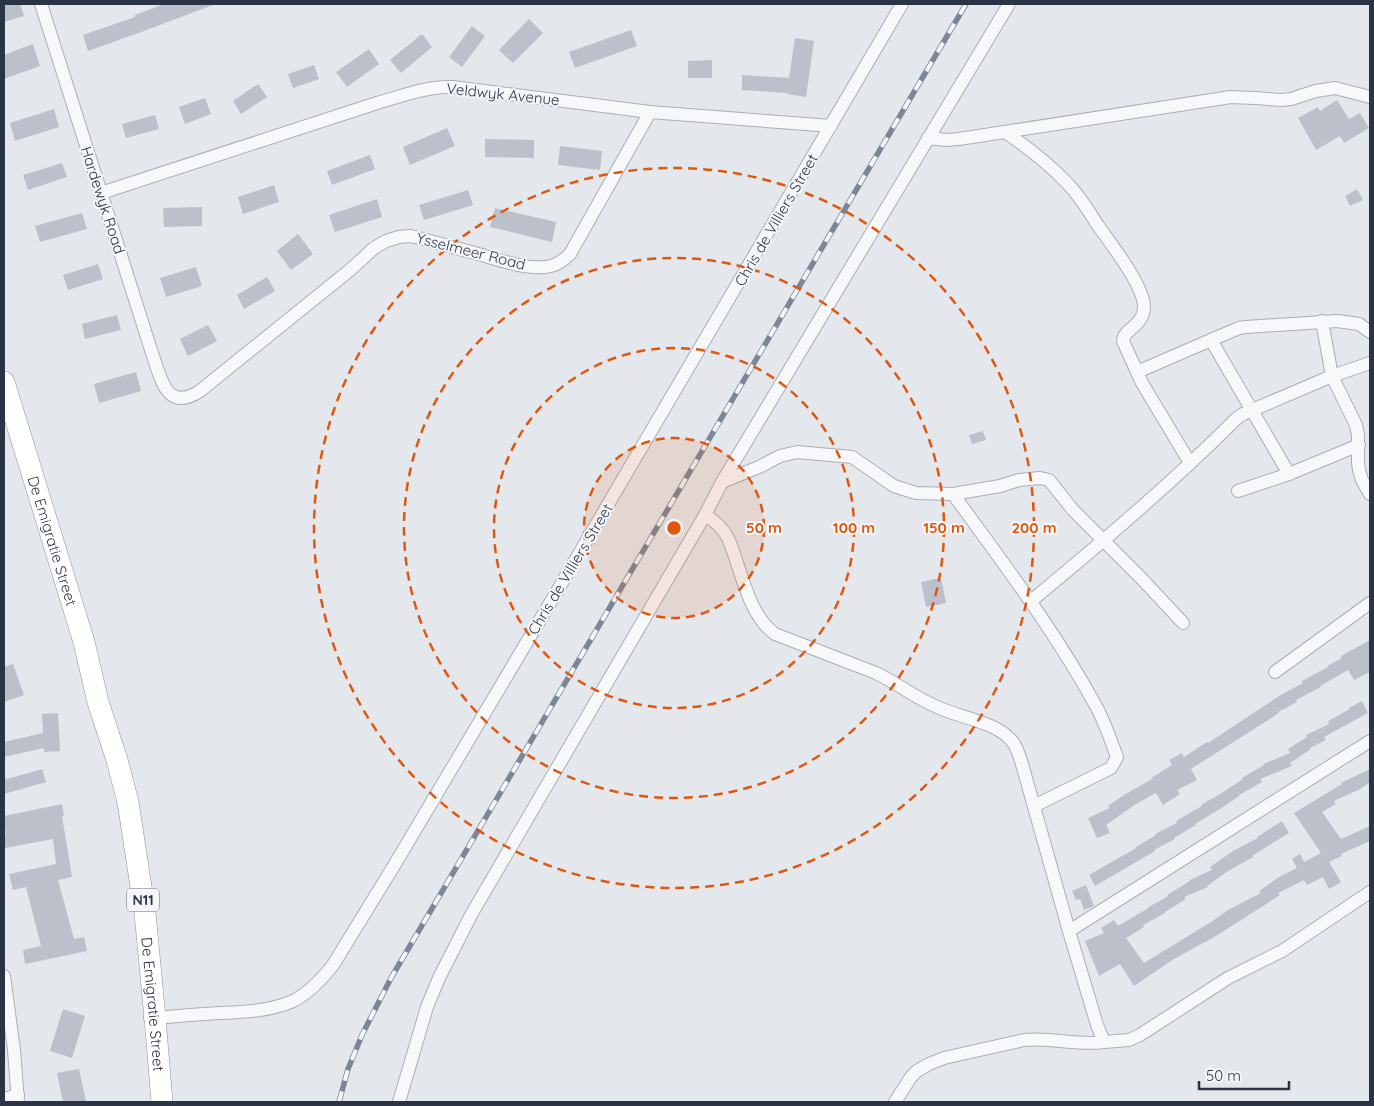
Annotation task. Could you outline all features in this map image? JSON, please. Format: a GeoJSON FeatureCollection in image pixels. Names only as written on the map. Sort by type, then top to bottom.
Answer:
{"type":"FeatureCollection","features":[{"type":"Feature","properties":{"kind":"highway","name":"De Emigratie Street"},"geometry":{"type":"LineString","coordinates":[[4,382],[84,642],[98,702],[162,1102]]}},
{"type":"Feature","properties":{"kind":"highway","name":"De Emigratie Street"},"geometry":{"type":"LineString","coordinates":[[150,1018],[151,1102]]}},
{"type":"Feature","properties":{"kind":"street","name":"Hardewyk Road"},"geometry":{"type":"LineString","coordinates":[[41,4],[152,353],[165,388],[170,394]]}},
{"type":"Feature","properties":{"kind":"street","name":"Chris de Villiers Street"},"geometry":{"type":"LineString","coordinates":[[150,1018],[237,1012],[278,1006],[304,994],[333,965],[410,839],[902,4]]}},
{"type":"Feature","properties":{"kind":"street"},"geometry":{"type":"LineString","coordinates":[[399,1102],[427,1006],[463,931],[722,482],[1009,4]]}},
{"type":"Feature","properties":{"kind":"street","name":"Veldwyk Avenue"},"geometry":{"type":"LineString","coordinates":[[101,193],[377,103],[442,87],[650,112],[831,126]]}},
{"type":"Feature","properties":{"kind":"street"},"geometry":{"type":"LineString","coordinates":[[928,138],[959,139],[1224,98],[1280,100],[1336,88],[1370,97]]}},
{"type":"Feature","properties":{"kind":"street","name":"Ysselmeer Road"},"geometry":{"type":"LineString","coordinates":[[170,394],[180,398],[188,397],[200,391],[350,270],[374,248],[386,241],[411,236],[530,267],[542,268],[558,264],[570,254],[650,112]]}},
{"type":"Feature","properties":{"kind":"street"},"geometry":{"type":"LineString","coordinates":[[1005,132],[1052,167],[1069,185],[1120,257],[1138,287],[1143,300],[1144,312],[1139,322],[1123,339],[1137,372],[1190,463]]}},
{"type":"Feature","properties":{"kind":"street"},"geometry":{"type":"LineString","coordinates":[[1322,321],[1332,376],[1356,426],[1359,445],[1359,470],[1370,494]]}},
{"type":"Feature","properties":{"kind":"street"},"geometry":{"type":"LineString","coordinates":[[1137,372],[1239,328],[1337,321],[1353,322],[1370,332]]}},
{"type":"Feature","properties":{"kind":"street"},"geometry":{"type":"LineString","coordinates":[[1211,340],[1289,474]]}},
{"type":"Feature","properties":{"kind":"street"},"geometry":{"type":"LineString","coordinates":[[1031,601],[1104,541],[1236,419],[1251,410],[1332,376],[1370,363]]}},
{"type":"Feature","properties":{"kind":"street"},"geometry":{"type":"LineString","coordinates":[[1238,491],[1289,474],[1359,445]]}},
{"type":"Feature","properties":{"kind":"street"},"geometry":{"type":"LineString","coordinates":[[722,482],[780,456],[797,452],[852,457],[894,486],[916,493],[953,494],[1000,486],[1020,480],[1040,478],[1049,480],[1073,510],[1183,623]]}},
{"type":"Feature","properties":{"kind":"street"},"geometry":{"type":"LineString","coordinates":[[953,494],[1031,601],[1098,710],[1117,757],[1111,768],[1034,806]]}},
{"type":"Feature","properties":{"kind":"street"},"geometry":{"type":"LineString","coordinates":[[705,514],[724,530],[752,602],[769,630],[876,673],[937,708],[999,730],[1012,741],[1017,749],[1069,932],[1097,1025],[1104,1042]]}},
{"type":"Feature","properties":{"kind":"street"},"geometry":{"type":"LineString","coordinates":[[1275,672],[1370,603]]}},
{"type":"Feature","properties":{"kind":"street"},"geometry":{"type":"LineString","coordinates":[[1069,932],[1370,741]]}},
{"type":"Feature","properties":{"kind":"street"},"geometry":{"type":"LineString","coordinates":[[895,1102],[917,1071],[944,1058],[1030,1039],[1094,1043],[1129,1040],[1140,1035],[1228,978],[1282,951],[1370,892]]}},
{"type":"Feature","properties":{"kind":"street"},"geometry":{"type":"LineString","coordinates":[[4,976],[14,1050],[18,1099],[4,1099]]}},
{"type":"Feature","properties":{"kind":"building"},"geometry":{"type":"Polygon","coordinates":[[[4,4],[20,4],[24,16],[4,22],[4,4]]]}},
{"type":"Feature","properties":{"kind":"building"},"geometry":{"type":"Polygon","coordinates":[[[164,4],[213,5],[88,51],[83,35],[135,17],[135,15],[164,4]]]}},
{"type":"Feature","properties":{"kind":"building"},"geometry":{"type":"Polygon","coordinates":[[[529,19],[543,33],[513,63],[499,50],[529,19]]]}},
{"type":"Feature","properties":{"kind":"building"},"geometry":{"type":"Polygon","coordinates":[[[472,26],[485,36],[462,67],[449,57],[472,26]]]}},
{"type":"Feature","properties":{"kind":"building"},"geometry":{"type":"Polygon","coordinates":[[[631,30],[637,46],[575,68],[569,52],[631,30]]]}},
{"type":"Feature","properties":{"kind":"building"},"geometry":{"type":"Polygon","coordinates":[[[422,34],[432,47],[401,73],[390,60],[422,34]]]}},
{"type":"Feature","properties":{"kind":"building"},"geometry":{"type":"Polygon","coordinates":[[[795,38],[814,41],[806,97],[787,93],[742,90],[742,75],[789,78],[795,38]]]}},
{"type":"Feature","properties":{"kind":"building"},"geometry":{"type":"Polygon","coordinates":[[[33,44],[40,66],[4,79],[4,55],[33,44]]]}},
{"type":"Feature","properties":{"kind":"building"},"geometry":{"type":"Polygon","coordinates":[[[369,49],[379,64],[347,87],[336,72],[369,49]]]}},
{"type":"Feature","properties":{"kind":"building"},"geometry":{"type":"Polygon","coordinates":[[[712,60],[712,78],[688,78],[688,61],[712,60]]]}},
{"type":"Feature","properties":{"kind":"building"},"geometry":{"type":"Polygon","coordinates":[[[314,65],[319,79],[293,88],[288,74],[314,65]]]}},
{"type":"Feature","properties":{"kind":"building"},"geometry":{"type":"Polygon","coordinates":[[[258,84],[267,97],[241,114],[233,101],[258,84]]]}},
{"type":"Feature","properties":{"kind":"building"},"geometry":{"type":"Polygon","coordinates":[[[205,98],[211,114],[185,124],[179,107],[205,98]]]}},
{"type":"Feature","properties":{"kind":"building"},"geometry":{"type":"Polygon","coordinates":[[[1337,100],[1349,119],[1360,113],[1369,128],[1344,143],[1340,136],[1316,150],[1298,118],[1318,107],[1320,111],[1337,100]]]}},
{"type":"Feature","properties":{"kind":"building"},"geometry":{"type":"Polygon","coordinates":[[[54,109],[59,127],[15,141],[10,123],[54,109]]]}},
{"type":"Feature","properties":{"kind":"building"},"geometry":{"type":"Polygon","coordinates":[[[155,115],[159,129],[126,138],[122,124],[155,115]]]}},
{"type":"Feature","properties":{"kind":"building"},"geometry":{"type":"Polygon","coordinates":[[[447,128],[455,146],[410,165],[403,147],[447,128]]]}},
{"type":"Feature","properties":{"kind":"building"},"geometry":{"type":"Polygon","coordinates":[[[485,139],[534,140],[534,158],[485,157],[485,139]]]}},
{"type":"Feature","properties":{"kind":"building"},"geometry":{"type":"Polygon","coordinates":[[[560,146],[602,151],[600,170],[558,165],[560,146]]]}},
{"type":"Feature","properties":{"kind":"building"},"geometry":{"type":"Polygon","coordinates":[[[370,155],[375,169],[332,185],[327,171],[370,155]]]}},
{"type":"Feature","properties":{"kind":"building"},"geometry":{"type":"Polygon","coordinates":[[[62,163],[67,177],[28,190],[23,175],[62,163]]]}},
{"type":"Feature","properties":{"kind":"building"},"geometry":{"type":"Polygon","coordinates":[[[274,185],[279,202],[243,214],[238,197],[274,185]]]}},
{"type":"Feature","properties":{"kind":"building"},"geometry":{"type":"Polygon","coordinates":[[[1357,189],[1363,200],[1350,206],[1345,196],[1357,189]]]}},
{"type":"Feature","properties":{"kind":"building"},"geometry":{"type":"Polygon","coordinates":[[[468,190],[473,205],[424,220],[419,205],[468,190]]]}},
{"type":"Feature","properties":{"kind":"building"},"geometry":{"type":"Polygon","coordinates":[[[377,199],[382,217],[335,232],[329,215],[377,199]]]}},
{"type":"Feature","properties":{"kind":"building"},"geometry":{"type":"Polygon","coordinates":[[[202,207],[202,226],[164,227],[163,208],[202,207]]]}},
{"type":"Feature","properties":{"kind":"building"},"geometry":{"type":"Polygon","coordinates":[[[495,208],[556,222],[552,242],[490,227],[495,208]]]}},
{"type":"Feature","properties":{"kind":"building"},"geometry":{"type":"Polygon","coordinates":[[[82,213],[87,229],[40,242],[35,226],[82,213]]]}},
{"type":"Feature","properties":{"kind":"building"},"geometry":{"type":"Polygon","coordinates":[[[298,234],[313,254],[291,270],[277,251],[298,234]]]}},
{"type":"Feature","properties":{"kind":"building"},"geometry":{"type":"Polygon","coordinates":[[[98,264],[103,279],[68,290],[63,275],[98,264]]]}},
{"type":"Feature","properties":{"kind":"building"},"geometry":{"type":"Polygon","coordinates":[[[196,267],[202,286],[166,297],[160,278],[196,267]]]}},
{"type":"Feature","properties":{"kind":"building"},"geometry":{"type":"Polygon","coordinates":[[[267,277],[275,291],[244,309],[237,295],[267,277]]]}},
{"type":"Feature","properties":{"kind":"building"},"geometry":{"type":"Polygon","coordinates":[[[117,315],[121,330],[85,339],[82,324],[117,315]]]}},
{"type":"Feature","properties":{"kind":"building"},"geometry":{"type":"Polygon","coordinates":[[[208,325],[217,341],[188,356],[180,339],[208,325]]]}},
{"type":"Feature","properties":{"kind":"building"},"geometry":{"type":"Polygon","coordinates":[[[136,372],[141,391],[99,403],[94,384],[136,372]]]}},
{"type":"Feature","properties":{"kind":"building"},"geometry":{"type":"Polygon","coordinates":[[[983,431],[986,440],[972,444],[969,435],[983,431]]]}},
{"type":"Feature","properties":{"kind":"building"},"geometry":{"type":"Polygon","coordinates":[[[941,578],[946,603],[926,607],[921,582],[941,578]]]}},
{"type":"Feature","properties":{"kind":"building"},"geometry":{"type":"Polygon","coordinates":[[[1370,640],[1370,672],[1354,680],[1348,670],[1296,700],[1297,702],[1278,712],[1191,769],[1197,780],[1177,790],[1180,794],[1163,805],[1156,793],[1136,804],[1106,825],[1110,833],[1097,838],[1088,818],[1110,808],[1108,806],[1172,765],[1169,760],[1182,753],[1184,757],[1208,743],[1279,696],[1303,683],[1302,681],[1342,658],[1341,656],[1370,640]]]}},
{"type":"Feature","properties":{"kind":"building"},"geometry":{"type":"Polygon","coordinates":[[[13,664],[24,695],[4,702],[4,667],[13,664]]]}},
{"type":"Feature","properties":{"kind":"building"},"geometry":{"type":"Polygon","coordinates":[[[1362,701],[1368,713],[1324,737],[1326,740],[1310,748],[1290,763],[1292,766],[1260,779],[1262,782],[1239,795],[1175,839],[1095,886],[1089,875],[1136,848],[1155,834],[1177,823],[1176,821],[1202,806],[1263,764],[1290,753],[1288,749],[1307,737],[1306,735],[1329,724],[1328,721],[1362,701]]]}},
{"type":"Feature","properties":{"kind":"building"},"geometry":{"type":"Polygon","coordinates":[[[58,713],[60,751],[44,752],[44,748],[4,757],[4,742],[43,733],[42,714],[58,713]]]}},
{"type":"Feature","properties":{"kind":"building"},"geometry":{"type":"Polygon","coordinates":[[[42,769],[46,782],[4,794],[4,780],[42,769]]]}},
{"type":"Feature","properties":{"kind":"building"},"geometry":{"type":"Polygon","coordinates":[[[1370,769],[1370,782],[1360,789],[1334,801],[1336,804],[1322,812],[1341,839],[1370,826],[1370,841],[1341,854],[1342,856],[1329,862],[1341,882],[1329,889],[1323,877],[1307,885],[1304,880],[1278,893],[1280,895],[1216,936],[1174,959],[1134,986],[1120,964],[1099,976],[1085,941],[1104,933],[1101,928],[1114,920],[1118,926],[1168,896],[1190,880],[1212,870],[1210,867],[1282,821],[1289,833],[1228,871],[1208,887],[1184,897],[1186,899],[1143,925],[1144,927],[1126,938],[1144,963],[1228,910],[1261,893],[1259,891],[1279,877],[1297,868],[1292,859],[1300,854],[1304,862],[1321,853],[1294,813],[1341,783],[1370,769]]]}},
{"type":"Feature","properties":{"kind":"building"},"geometry":{"type":"Polygon","coordinates":[[[62,804],[64,815],[62,816],[72,877],[58,880],[74,939],[84,937],[87,951],[25,964],[23,950],[41,946],[26,887],[13,890],[9,874],[56,864],[53,839],[5,848],[4,816],[62,804]]]}},
{"type":"Feature","properties":{"kind":"building"},"geometry":{"type":"Polygon","coordinates":[[[1086,885],[1094,906],[1084,910],[1080,899],[1076,900],[1072,891],[1086,885]]]}},
{"type":"Feature","properties":{"kind":"building"},"geometry":{"type":"Polygon","coordinates":[[[63,1009],[85,1016],[72,1058],[50,1051],[63,1009]]]}},
{"type":"Feature","properties":{"kind":"building"},"geometry":{"type":"Polygon","coordinates":[[[79,1069],[86,1102],[63,1102],[57,1073],[79,1069]]]}},
{"type":"Feature","properties":{"kind":"railway"},"geometry":{"type":"LineString","coordinates":[[339,1102],[348,1069],[362,1035],[391,978],[966,4]]}}]}
